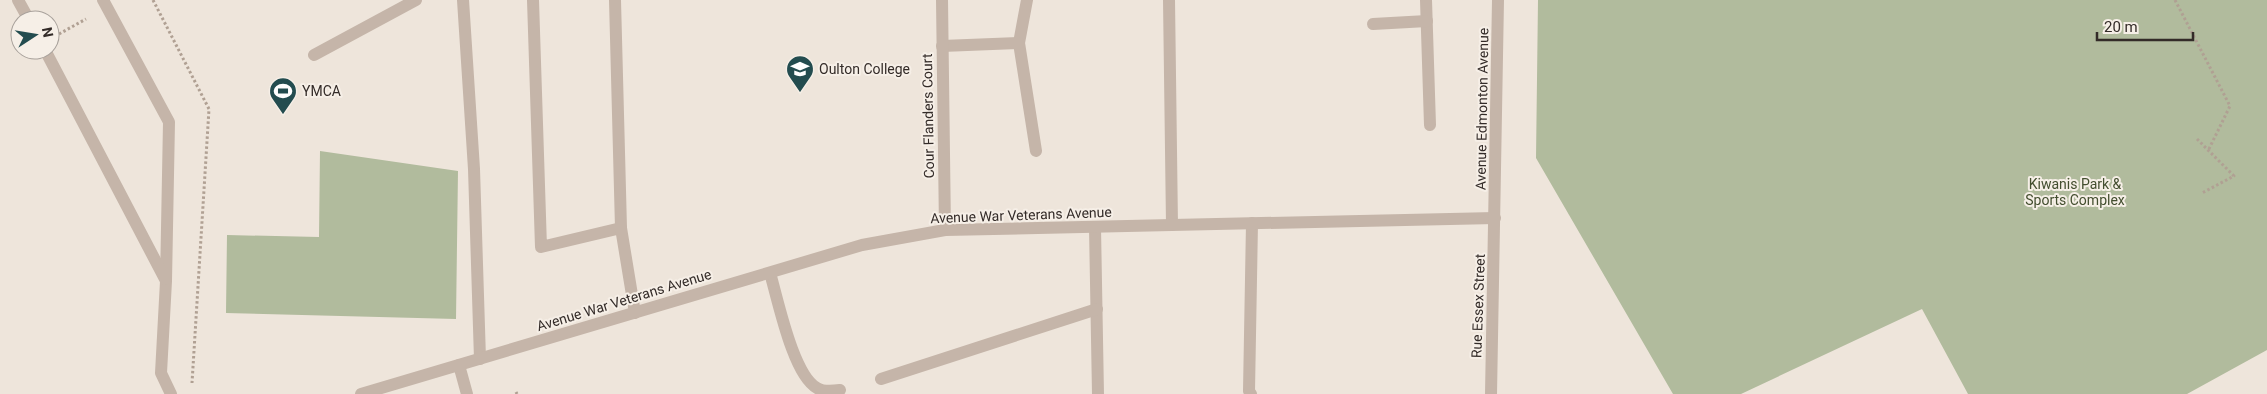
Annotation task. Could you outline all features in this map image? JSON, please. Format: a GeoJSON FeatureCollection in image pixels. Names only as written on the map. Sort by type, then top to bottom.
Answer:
{"type":"FeatureCollection","features":[{"type":"Feature","properties":{"kind":"street"},"geometry":{"type":"LineString","coordinates":[[103,0],[169,122],[166,281],[161,373],[171,394]]}},
{"type":"Feature","properties":{"kind":"street"},"geometry":{"type":"LineString","coordinates":[[314,55],[416,0]]}},
{"type":"Feature","properties":{"kind":"street"},"geometry":{"type":"LineString","coordinates":[[463,0],[474,169],[480,359]]}},
{"type":"Feature","properties":{"kind":"street"},"geometry":{"type":"LineString","coordinates":[[533,0],[541,247],[621,228]]}},
{"type":"Feature","properties":{"kind":"street"},"geometry":{"type":"LineString","coordinates":[[615,0],[621,228],[635,313]]}},
{"type":"Feature","properties":{"kind":"street","name":"Cour Flanders Court"},"geometry":{"type":"LineString","coordinates":[[942,0],[945,230]]}},
{"type":"Feature","properties":{"kind":"street"},"geometry":{"type":"LineString","coordinates":[[1027,0],[1019,43],[1036,151]]}},
{"type":"Feature","properties":{"kind":"street"},"geometry":{"type":"LineString","coordinates":[[1169,0],[1172,225]]}},
{"type":"Feature","properties":{"kind":"street"},"geometry":{"type":"LineString","coordinates":[[1426,0],[1430,125]]}},
{"type":"Feature","properties":{"kind":"street","name":"Avenue Edmonton Avenue"},"geometry":{"type":"LineString","coordinates":[[1496,218],[1498,0]]}},
{"type":"Feature","properties":{"kind":"street"},"geometry":{"type":"LineString","coordinates":[[1373,24],[1427,22]]}},
{"type":"Feature","properties":{"kind":"street"},"geometry":{"type":"LineString","coordinates":[[942,46],[1019,43]]}},
{"type":"Feature","properties":{"kind":"street"},"geometry":{"type":"LineString","coordinates":[[50,60],[166,281]]}},
{"type":"Feature","properties":{"kind":"street","name":"Avenue War Veterans Avenue"},"geometry":{"type":"LineString","coordinates":[[361,394],[862,245],[945,230],[1496,218]]}},
{"type":"Feature","properties":{"kind":"street","name":"Rue Essex Street"},"geometry":{"type":"LineString","coordinates":[[1491,394],[1496,218]]}},
{"type":"Feature","properties":{"kind":"street"},"geometry":{"type":"LineString","coordinates":[[1251,394],[1248,391],[1252,224]]}},
{"type":"Feature","properties":{"kind":"street"},"geometry":{"type":"LineString","coordinates":[[1095,227],[1098,394]]}},
{"type":"Feature","properties":{"kind":"street"},"geometry":{"type":"LineString","coordinates":[[770,273],[797,364],[810,382],[818,389],[840,390]]}},
{"type":"Feature","properties":{"kind":"street"},"geometry":{"type":"LineString","coordinates":[[881,379],[1097,309]]}},
{"type":"Feature","properties":{"kind":"street"},"geometry":{"type":"LineString","coordinates":[[459,365],[467,394]]}},
{"type":"Feature","properties":{"kind":"path"},"geometry":{"type":"LineString","coordinates":[[153,0],[209,110],[192,388]]}},
{"type":"Feature","properties":{"kind":"path"},"geometry":{"type":"LineString","coordinates":[[2175,0],[2230,106],[2208,151]]}},
{"type":"Feature","properties":{"kind":"path"},"geometry":{"type":"LineString","coordinates":[[2197,140],[2234,176],[2202,193]]}},
{"type":"Feature","properties":{"kind":"green space","name":"Kiwanis Park & Sports Complex"},"geometry":{"type":"Polygon","coordinates":[[[1538,0],[2267,0],[2267,350],[2187,394],[1968,394],[1922,309],[1741,394],[1673,394],[1536,158],[1538,0]]]}},
{"type":"Feature","properties":{"kind":"green space"},"geometry":{"type":"Polygon","coordinates":[[[320,151],[458,171],[456,319],[226,313],[227,235],[319,237],[320,151]]]}},
{"type":"Feature","properties":{"kind":"place","name":"Oulton College"},"geometry":{"type":"Point","coordinates":[800,93]}},
{"type":"Feature","properties":{"kind":"place","name":"YMCA"},"geometry":{"type":"Point","coordinates":[283,115]}}]}
